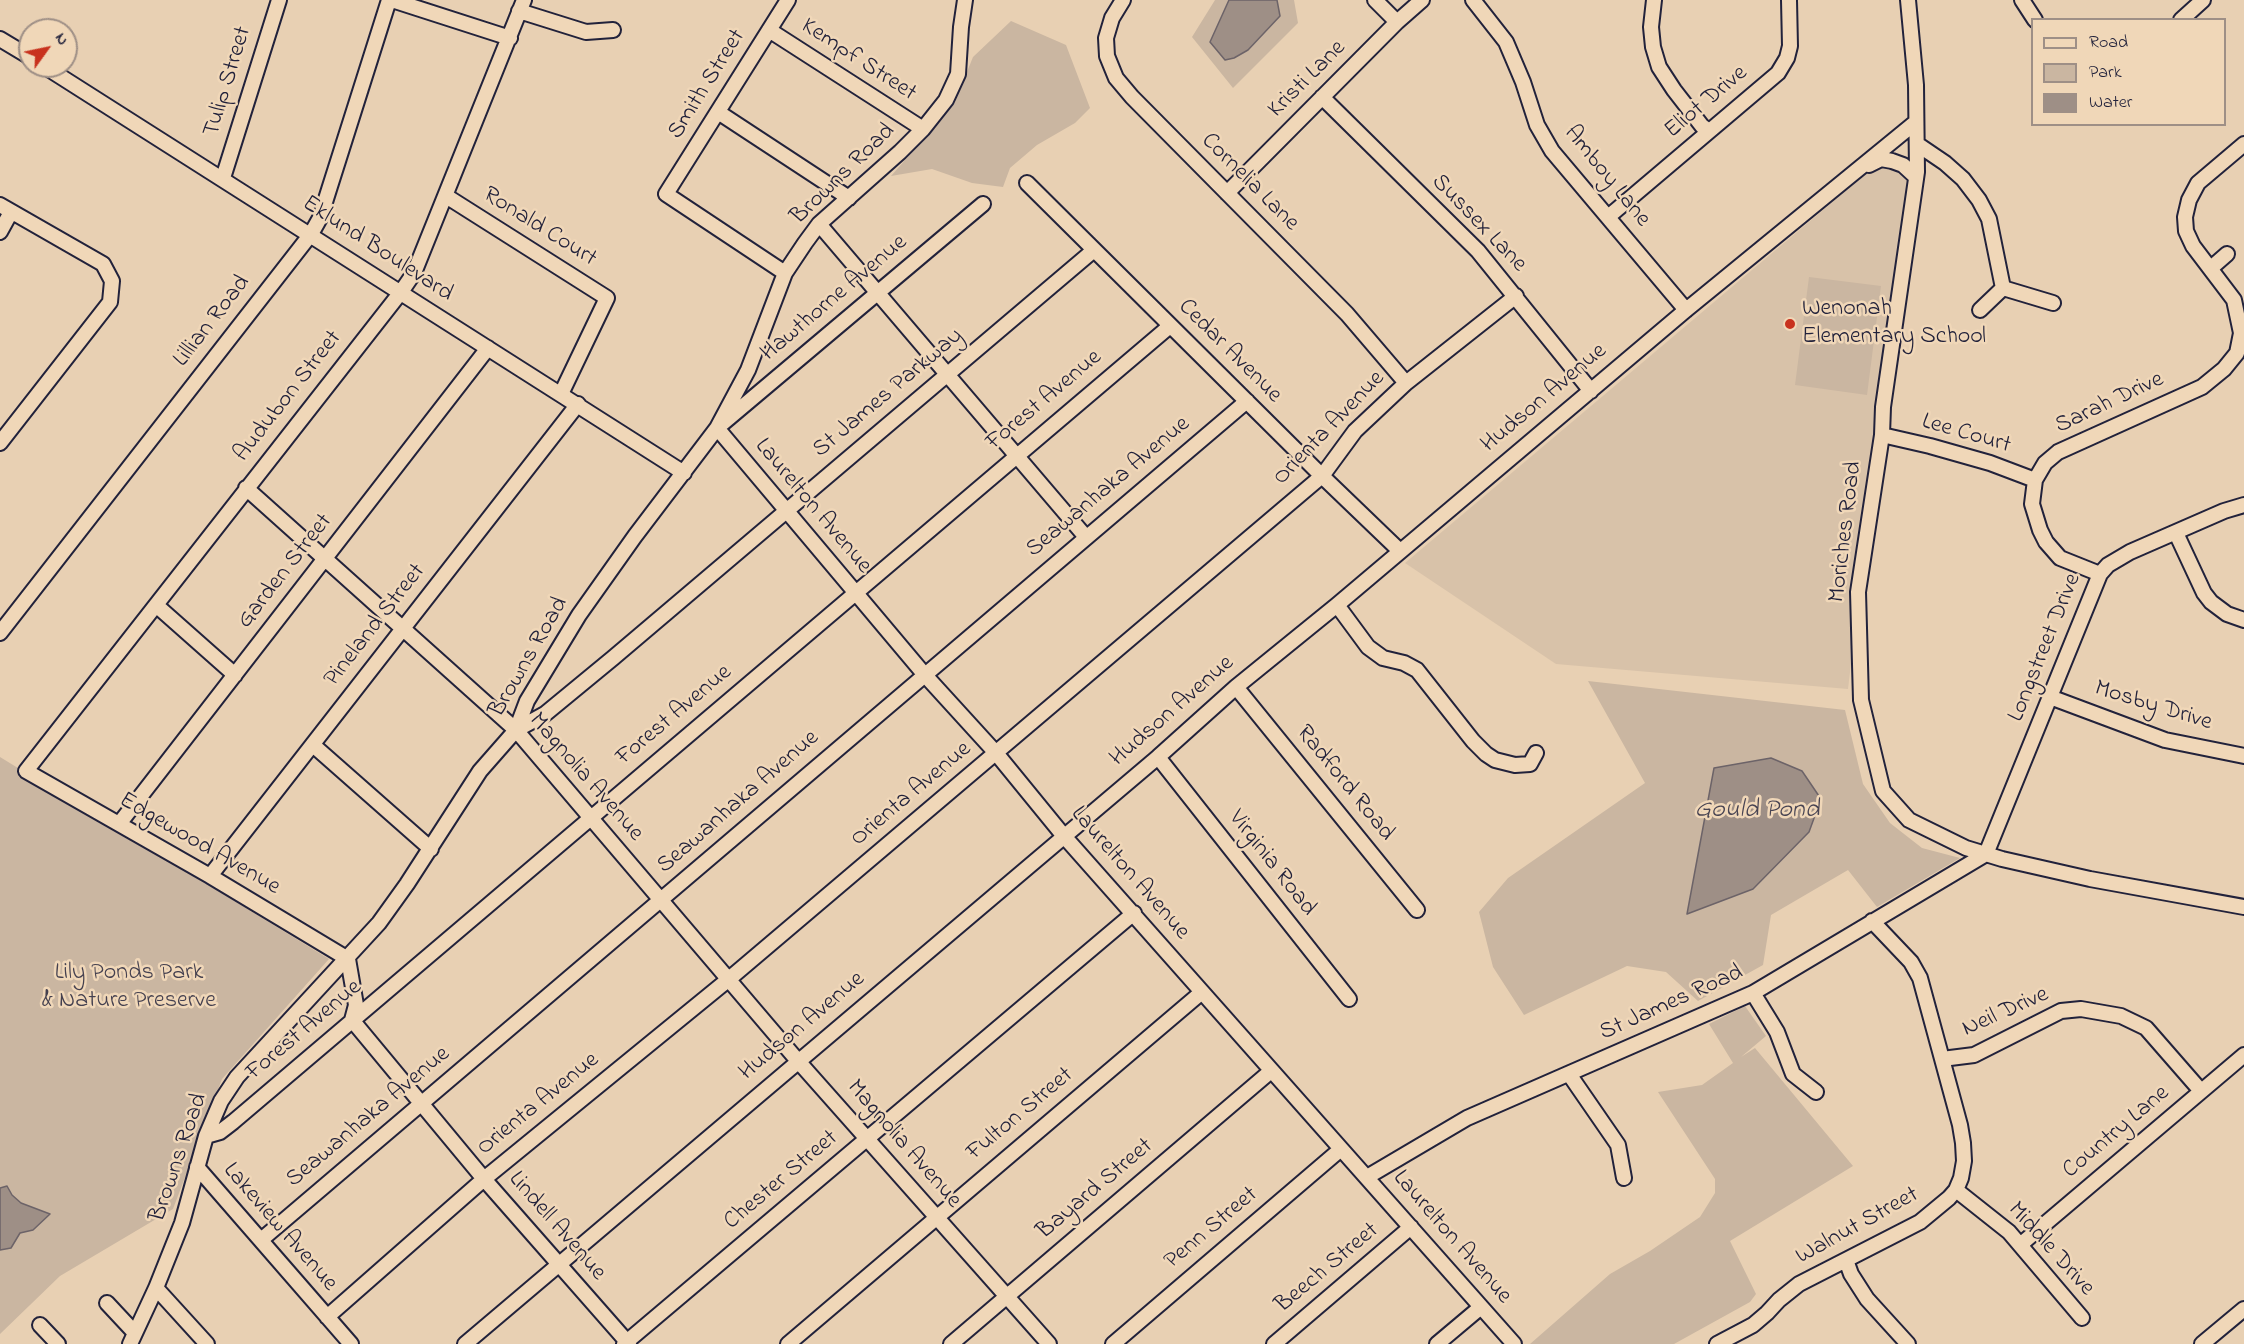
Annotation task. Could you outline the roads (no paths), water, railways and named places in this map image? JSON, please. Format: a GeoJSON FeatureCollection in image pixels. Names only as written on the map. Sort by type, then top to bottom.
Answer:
{"type":"FeatureCollection","features":[{"type":"Feature","properties":{"kind":"street","name":"Tulip Street"},"geometry":{"type":"LineString","coordinates":[[223,178],[279,0]]}},
{"type":"Feature","properties":{"kind":"street"},"geometry":{"type":"LineString","coordinates":[[391,0],[510,38]]}},
{"type":"Feature","properties":{"kind":"street","name":"Lillian Road"},"geometry":{"type":"LineString","coordinates":[[0,633],[311,234],[320,218],[391,0]]}},
{"type":"Feature","properties":{"kind":"street","name":"Smith Street"},"geometry":{"type":"LineString","coordinates":[[786,273],[666,194],[788,0]]}},
{"type":"Feature","properties":{"kind":"street","name":"Browns Road"},"geometry":{"type":"LineString","coordinates":[[133,1338],[182,1222],[206,1136],[221,1101],[237,1077],[304,1002],[348,959],[380,923],[431,849],[480,771],[516,730],[527,701],[579,615],[635,536],[717,428],[748,370],[786,273],[819,224],[923,129],[946,100],[958,74],[965,0]]}},
{"type":"Feature","properties":{"kind":"street","name":"Cornelia Lane"},"geometry":{"type":"LineString","coordinates":[[1123,0],[1112,18],[1106,38],[1107,56],[1116,78],[1132,97],[1347,314],[1406,383]]}},
{"type":"Feature","properties":{"kind":"street"},"geometry":{"type":"LineString","coordinates":[[1375,0],[1397,22]]}},
{"type":"Feature","properties":{"kind":"street","name":"Kristi Lane"},"geometry":{"type":"LineString","coordinates":[[1227,193],[1397,22],[1422,0]]}},
{"type":"Feature","properties":{"kind":"street","name":"Amboy Lane"},"geometry":{"type":"LineString","coordinates":[[1473,0],[1506,42],[1523,82],[1537,125],[1552,151],[1686,310]]}},
{"type":"Feature","properties":{"kind":"street"},"geometry":{"type":"LineString","coordinates":[[1654,0],[1651,27],[1653,47],[1659,67],[1702,126],[1709,130]]}},
{"type":"Feature","properties":{"kind":"street","name":"Eliot Drive"},"geometry":{"type":"LineString","coordinates":[[1608,217],[1778,73],[1787,58],[1790,46],[1789,0]]}},
{"type":"Feature","properties":{"kind":"street","name":"Moriches Road"},"geometry":{"type":"LineString","coordinates":[[1908,0],[1916,85],[1916,177],[1883,407],[1882,435],[1858,592],[1861,700],[1883,791],[1909,820],[1966,848],[2090,879],[2244,908]]}},
{"type":"Feature","properties":{"kind":"street"},"geometry":{"type":"LineString","coordinates":[[2022,0],[2035,18]]}},
{"type":"Feature","properties":{"kind":"street"},"geometry":{"type":"LineString","coordinates":[[2183,18],[2203,0]]}},
{"type":"Feature","properties":{"kind":"street"},"geometry":{"type":"LineString","coordinates":[[522,6],[586,32],[613,30]]}},
{"type":"Feature","properties":{"kind":"street","name":"Audubon Street"},"geometry":{"type":"LineString","coordinates":[[26,771],[414,273],[522,6]]}},
{"type":"Feature","properties":{"kind":"street","name":"Kempf Street"},"geometry":{"type":"LineString","coordinates":[[769,30],[923,129]]}},
{"type":"Feature","properties":{"kind":"street"},"geometry":{"type":"LineString","coordinates":[[0,39],[18,50]]}},
{"type":"Feature","properties":{"kind":"street","name":"Eklund Boulevard"},"geometry":{"type":"LineString","coordinates":[[63,78],[684,473]]}},
{"type":"Feature","properties":{"kind":"street","name":"Sussex Lane"},"geometry":{"type":"LineString","coordinates":[[1323,97],[1478,251],[1591,391]]}},
{"type":"Feature","properties":{"kind":"street"},"geometry":{"type":"LineString","coordinates":[[717,112],[849,198]]}},
{"type":"Feature","properties":{"kind":"street","name":"Hudson Avenue"},"geometry":{"type":"LineString","coordinates":[[465,1344],[1158,757],[1236,687],[1337,605],[1483,479],[1686,310],[1916,122]]}},
{"type":"Feature","properties":{"kind":"street"},"geometry":{"type":"LineString","coordinates":[[1917,144],[1963,178],[1979,200],[1989,219],[2003,288]]}},
{"type":"Feature","properties":{"kind":"street","name":"Sarah Drive"},"geometry":{"type":"LineString","coordinates":[[2036,480],[2045,463],[2064,448],[2202,387],[2231,362],[2239,344],[2240,321],[2234,300],[2193,246],[2186,231],[2186,209],[2198,183],[2244,144]]}},
{"type":"Feature","properties":{"kind":"street"},"geometry":{"type":"LineString","coordinates":[[1854,173],[1881,159],[1903,165],[1916,177]]}},
{"type":"Feature","properties":{"kind":"street","name":"Cedar Avenue"},"geometry":{"type":"LineString","coordinates":[[1027,183],[1400,551]]}},
{"type":"Feature","properties":{"kind":"street","name":"Ronald Court"},"geometry":{"type":"LineString","coordinates":[[446,196],[607,298],[561,393]]}},
{"type":"Feature","properties":{"kind":"street","name":"Hawthorne Avenue"},"geometry":{"type":"LineString","coordinates":[[717,428],[983,204]]}},
{"type":"Feature","properties":{"kind":"street"},"geometry":{"type":"LineString","coordinates":[[0,232],[6,209],[103,264],[112,281],[110,302],[0,443]]}},
{"type":"Feature","properties":{"kind":"street"},"geometry":{"type":"LineString","coordinates":[[819,224],[1085,536]]}},
{"type":"Feature","properties":{"kind":"street","name":"St James Parkway"},"geometry":{"type":"LineString","coordinates":[[516,730],[553,707],[1094,250]]}},
{"type":"Feature","properties":{"kind":"street"},"geometry":{"type":"LineString","coordinates":[[2211,268],[2227,254]]}},
{"type":"Feature","properties":{"kind":"street"},"geometry":{"type":"LineString","coordinates":[[2003,288],[2053,303]]}},
{"type":"Feature","properties":{"kind":"street"},"geometry":{"type":"LineString","coordinates":[[1980,310],[2003,288]]}},
{"type":"Feature","properties":{"kind":"street","name":"Orienta Avenue"},"geometry":{"type":"LineString","coordinates":[[327,1317],[484,1179],[729,979],[1322,476],[1355,431],[1406,383],[1516,296]]}},
{"type":"Feature","properties":{"kind":"street","name":"Forest Avenue"},"geometry":{"type":"LineString","coordinates":[[206,1136],[220,1132],[233,1122],[1170,326]]}},
{"type":"Feature","properties":{"kind":"street","name":"Garden Street"},"geometry":{"type":"LineString","coordinates":[[119,824],[488,348]]}},
{"type":"Feature","properties":{"kind":"street","name":"Seawanhaka Avenue"},"geometry":{"type":"LineString","coordinates":[[261,1240],[1085,536],[1247,401]]}},
{"type":"Feature","properties":{"kind":"street","name":"Pineland Street"},"geometry":{"type":"LineString","coordinates":[[210,876],[578,404]]}},
{"type":"Feature","properties":{"kind":"street","name":"Laurelton Avenue"},"geometry":{"type":"LineString","coordinates":[[717,428],[924,674],[996,753],[1064,835],[1514,1344]]}},
{"type":"Feature","properties":{"kind":"street","name":"Lee Court"},"geometry":{"type":"LineString","coordinates":[[1882,435],[1980,460],[2036,480]]}},
{"type":"Feature","properties":{"kind":"street"},"geometry":{"type":"LineString","coordinates":[[2036,480],[2032,504],[2046,542],[2060,558],[2100,574]]}},
{"type":"Feature","properties":{"kind":"street","name":"Magnolia Avenue"},"geometry":{"type":"LineString","coordinates":[[246,488],[516,730],[798,1061],[1049,1344]]}},
{"type":"Feature","properties":{"kind":"street","name":"Longstreet Drive"},"geometry":{"type":"LineString","coordinates":[[1986,854],[2100,574],[2108,565],[2130,552],[2244,505]]}},
{"type":"Feature","properties":{"kind":"street"},"geometry":{"type":"LineString","coordinates":[[2176,532],[2204,593],[2211,602],[2227,614],[2244,620]]}},
{"type":"Feature","properties":{"kind":"street"},"geometry":{"type":"LineString","coordinates":[[156,605],[235,675]]}},
{"type":"Feature","properties":{"kind":"street"},"geometry":{"type":"LineString","coordinates":[[1337,605],[1368,647],[1383,658],[1404,663],[1417,670],[1486,754],[1495,760],[1515,765],[1530,764],[1536,753]]}},
{"type":"Feature","properties":{"kind":"street","name":"Radford Road"},"geometry":{"type":"LineString","coordinates":[[1236,687],[1417,910]]}},
{"type":"Feature","properties":{"kind":"street","name":"Mosby Drive"},"geometry":{"type":"LineString","coordinates":[[2050,697],[2165,740],[2244,756]]}},
{"type":"Feature","properties":{"kind":"street"},"geometry":{"type":"LineString","coordinates":[[313,745],[431,849]]}},
{"type":"Feature","properties":{"kind":"street","name":"Virginia Road"},"geometry":{"type":"LineString","coordinates":[[1158,757],[1348,999]]}},
{"type":"Feature","properties":{"kind":"street","name":"Edgewood Avenue"},"geometry":{"type":"LineString","coordinates":[[26,771],[210,876],[348,959]]}},
{"type":"Feature","properties":{"kind":"street","name":"St James Road"},"geometry":{"type":"LineString","coordinates":[[1367,1177],[1467,1118],[1753,993],[1986,854]]}},
{"type":"Feature","properties":{"kind":"street","name":"Chester Street"},"geometry":{"type":"LineString","coordinates":[[627,1343],[1134,913]]}},
{"type":"Feature","properties":{"kind":"street","name":"Walnut Street"},"geometry":{"type":"LineString","coordinates":[[1717,1344],[1767,1314],[1779,1300],[1799,1284],[1920,1222],[1939,1208],[1956,1190],[1961,1178],[1964,1161],[1963,1143],[1920,978],[1911,962],[1872,921]]}},
{"type":"Feature","properties":{"kind":"street"},"geometry":{"type":"LineString","coordinates":[[348,959],[356,1005],[352,1020]]}},
{"type":"Feature","properties":{"kind":"street","name":"Fulton Street"},"geometry":{"type":"LineString","coordinates":[[788,1344],[1202,992]]}},
{"type":"Feature","properties":{"kind":"street"},"geometry":{"type":"LineString","coordinates":[[1753,993],[1777,1032],[1793,1074],[1816,1092]]}},
{"type":"Feature","properties":{"kind":"street","name":"Neil Drive"},"geometry":{"type":"LineString","coordinates":[[1942,1059],[1974,1055],[2061,1011],[2080,1009],[2121,1016],[2146,1028],[2201,1091]]}},
{"type":"Feature","properties":{"kind":"street","name":"Lindell Avenue"},"geometry":{"type":"LineString","coordinates":[[352,1020],[484,1179],[627,1343]]}},
{"type":"Feature","properties":{"kind":"street","name":"Country Lane"},"geometry":{"type":"LineString","coordinates":[[2020,1245],[2244,1055]]}},
{"type":"Feature","properties":{"kind":"street","name":"Bayard Street"},"geometry":{"type":"LineString","coordinates":[[951,1344],[1271,1071]]}},
{"type":"Feature","properties":{"kind":"street"},"geometry":{"type":"LineString","coordinates":[[1569,1074],[1618,1145],[1624,1178]]}},
{"type":"Feature","properties":{"kind":"street","name":"Penn Street"},"geometry":{"type":"LineString","coordinates":[[1113,1344],[1341,1149]]}},
{"type":"Feature","properties":{"kind":"street","name":"Lakeview Avenue"},"geometry":{"type":"LineString","coordinates":[[197,1167],[351,1344]]}},
{"type":"Feature","properties":{"kind":"street","name":"Middle Drive"},"geometry":{"type":"LineString","coordinates":[[1956,1190],[2009,1232],[2082,1318]]}},
{"type":"Feature","properties":{"kind":"street","name":"Beech Street"},"geometry":{"type":"LineString","coordinates":[[1274,1344],[1411,1227]]}},
{"type":"Feature","properties":{"kind":"street"},"geometry":{"type":"LineString","coordinates":[[1846,1260],[1851,1274],[1868,1299],[1908,1344]]}},
{"type":"Feature","properties":{"kind":"street"},"geometry":{"type":"LineString","coordinates":[[156,1288],[207,1344]]}},
{"type":"Feature","properties":{"kind":"street"},"geometry":{"type":"LineString","coordinates":[[107,1303],[133,1338]]}},
{"type":"Feature","properties":{"kind":"street"},"geometry":{"type":"LineString","coordinates":[[1437,1344],[1481,1307]]}},
{"type":"Feature","properties":{"kind":"street"},"geometry":{"type":"LineString","coordinates":[[2202,1344],[2244,1309]]}},
{"type":"Feature","properties":{"kind":"street"},"geometry":{"type":"LineString","coordinates":[[40,1325],[58,1344]]}},
{"type":"Feature","properties":{"kind":"water"},"geometry":{"type":"Polygon","coordinates":[[[1229,0],[1277,0],[1280,16],[1248,50],[1225,60],[1210,42],[1229,0]]]}},
{"type":"Feature","properties":{"kind":"water","name":"Gould Pond"},"geometry":{"type":"Polygon","coordinates":[[[1771,758],[1802,771],[1821,799],[1809,832],[1753,889],[1687,914],[1714,768],[1771,758]]]}},
{"type":"Feature","properties":{"kind":"water"},"geometry":{"type":"Polygon","coordinates":[[[7,1186],[12,1195],[21,1203],[50,1214],[33,1230],[20,1233],[11,1248],[0,1250],[0,1188],[7,1186]]]}},
{"type":"Feature","properties":{"kind":"place","name":"Wenonah Elementary School"},"geometry":{"type":"Point","coordinates":[1790,324]}},
{"type":"Feature","properties":{"kind":"park label","name":"Lily Ponds Park & Nature Preserve"},"geometry":{"type":"Point","coordinates":[129,988]}}]}
